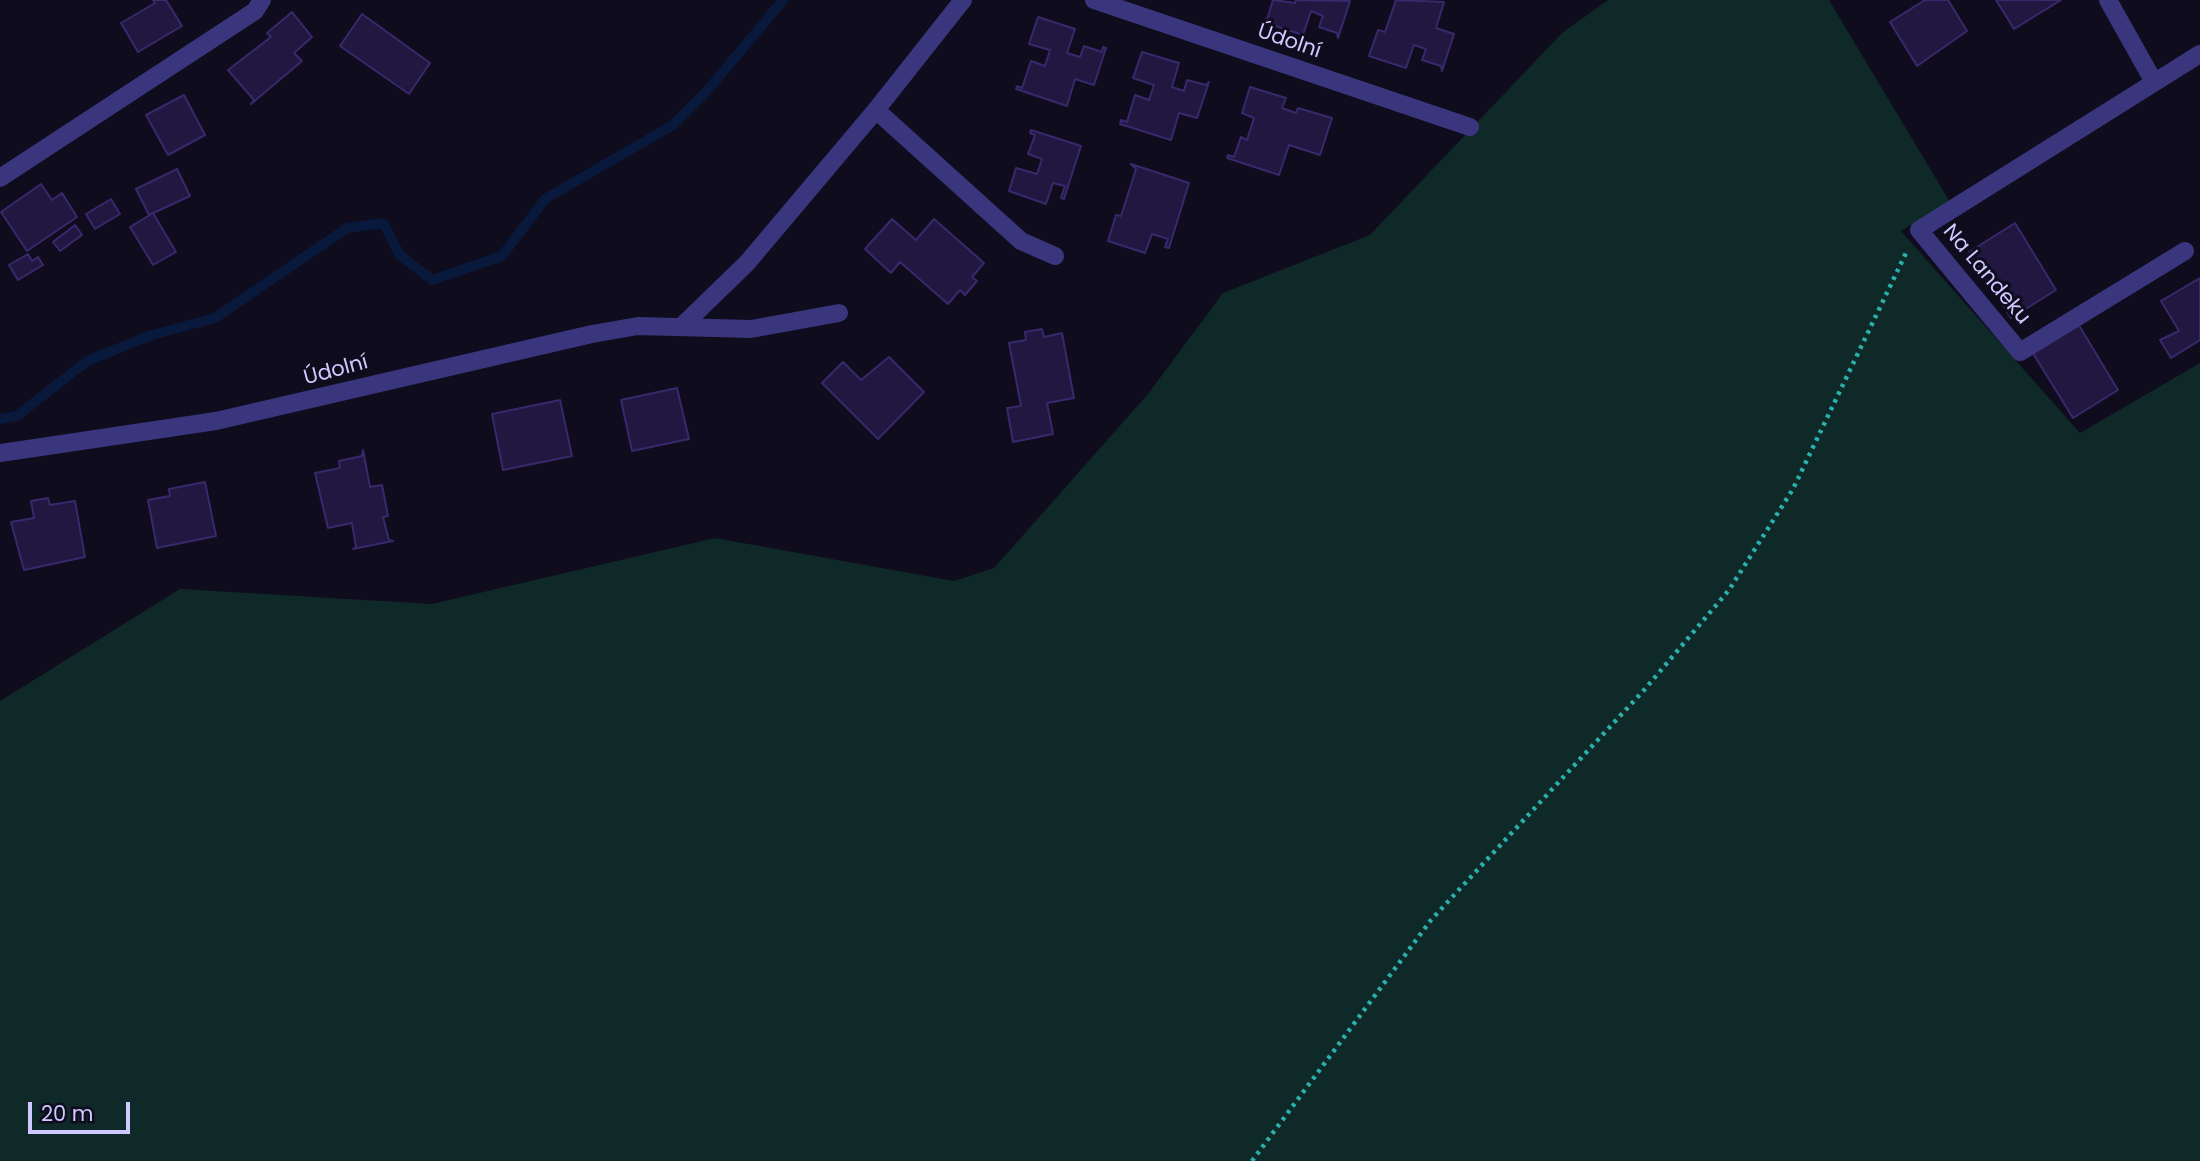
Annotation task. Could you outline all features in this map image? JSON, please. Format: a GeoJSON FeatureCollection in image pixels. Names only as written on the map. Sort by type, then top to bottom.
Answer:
{"type":"FeatureCollection","features":[{"type":"Feature","properties":{"kind":"street"},"geometry":{"type":"LineString","coordinates":[[0,178],[255,11],[262,0]]}},
{"type":"Feature","properties":{"kind":"street"},"geometry":{"type":"LineString","coordinates":[[682,326],[747,263],[933,42],[963,0]]}},
{"type":"Feature","properties":{"kind":"street","name":"Údolní"},"geometry":{"type":"LineString","coordinates":[[1094,0],[1470,127]]}},
{"type":"Feature","properties":{"kind":"street"},"geometry":{"type":"LineString","coordinates":[[2108,0],[2154,82]]}},
{"type":"Feature","properties":{"kind":"street","name":"Na Landeku"},"geometry":{"type":"LineString","coordinates":[[2185,251],[2020,352],[1919,230],[2200,54]]}},
{"type":"Feature","properties":{"kind":"street"},"geometry":{"type":"LineString","coordinates":[[876,110],[1021,242],[1055,256]]}},
{"type":"Feature","properties":{"kind":"street","name":"Údolní"},"geometry":{"type":"LineString","coordinates":[[0,453],[216,421],[310,402],[592,334],[638,326],[751,329],[839,313]]}},
{"type":"Feature","properties":{"kind":"path"},"geometry":{"type":"LineString","coordinates":[[1252,1161],[1431,920],[1645,689],[1729,590],[1793,489],[1886,289],[1919,230]]}},
{"type":"Feature","properties":{"kind":"green space"},"geometry":{"type":"Polygon","coordinates":[[[1608,0],[1829,0],[1950,202],[1901,231],[2080,433],[2200,363],[2200,1161],[0,1161],[0,701],[180,589],[432,604],[715,538],[954,581],[994,568],[1148,394],[1223,293],[1370,235],[1562,33],[1608,0]]]}},
{"type":"Feature","properties":{"kind":"building"},"geometry":{"type":"Polygon","coordinates":[[[153,0],[166,0],[182,26],[138,52],[121,23],[155,3],[153,0]]]}},
{"type":"Feature","properties":{"kind":"building"},"geometry":{"type":"Polygon","coordinates":[[[1273,0],[1295,3],[1296,0],[1350,1],[1338,38],[1337,33],[1319,27],[1323,16],[1311,11],[1303,35],[1266,23],[1273,0]]]}},
{"type":"Feature","properties":{"kind":"building"},"geometry":{"type":"Polygon","coordinates":[[[1396,0],[1444,2],[1436,28],[1454,34],[1442,71],[1441,66],[1422,60],[1426,49],[1414,45],[1406,68],[1369,56],[1378,30],[1385,32],[1396,0]]]}},
{"type":"Feature","properties":{"kind":"building"},"geometry":{"type":"Polygon","coordinates":[[[1925,0],[1948,0],[1967,31],[1917,66],[1890,22],[1925,0]]]}},
{"type":"Feature","properties":{"kind":"building"},"geometry":{"type":"Polygon","coordinates":[[[1996,0],[2061,0],[2014,29],[1996,0]]]}},
{"type":"Feature","properties":{"kind":"building"},"geometry":{"type":"Polygon","coordinates":[[[292,12],[312,37],[294,53],[302,61],[251,104],[254,100],[228,70],[271,37],[267,33],[292,12]]]}},
{"type":"Feature","properties":{"kind":"building"},"geometry":{"type":"Polygon","coordinates":[[[362,14],[430,63],[409,94],[340,46],[362,14]]]}},
{"type":"Feature","properties":{"kind":"building"},"geometry":{"type":"Polygon","coordinates":[[[1038,17],[1075,29],[1067,53],[1080,57],[1084,46],[1102,52],[1103,47],[1106,48],[1094,85],[1075,79],[1067,106],[1016,89],[1017,86],[1022,88],[1031,61],[1045,66],[1050,50],[1029,44],[1038,17]]]}},
{"type":"Feature","properties":{"kind":"building"},"geometry":{"type":"Polygon","coordinates":[[[1142,52],[1179,63],[1172,87],[1184,91],[1187,80],[1206,85],[1209,82],[1197,118],[1179,113],[1171,140],[1120,124],[1121,120],[1127,122],[1135,95],[1149,100],[1154,85],[1133,78],[1142,52]]]}},
{"type":"Feature","properties":{"kind":"building"},"geometry":{"type":"Polygon","coordinates":[[[1250,87],[1286,98],[1282,108],[1296,113],[1298,108],[1332,118],[1320,155],[1289,145],[1279,175],[1227,158],[1228,155],[1234,157],[1241,137],[1247,140],[1254,118],[1242,113],[1250,87]]]}},
{"type":"Feature","properties":{"kind":"building"},"geometry":{"type":"Polygon","coordinates":[[[184,95],[205,135],[168,155],[146,115],[184,95]]]}},
{"type":"Feature","properties":{"kind":"building"},"geometry":{"type":"Polygon","coordinates":[[[1031,130],[1081,146],[1064,199],[1061,198],[1065,186],[1053,183],[1046,204],[1009,191],[1016,168],[1037,174],[1042,159],[1028,154],[1035,135],[1030,133],[1031,130]]]}},
{"type":"Feature","properties":{"kind":"building"},"geometry":{"type":"Polygon","coordinates":[[[1131,164],[1189,183],[1169,248],[1165,247],[1168,239],[1152,234],[1145,253],[1108,241],[1116,215],[1121,216],[1136,169],[1131,164]]]}},
{"type":"Feature","properties":{"kind":"building"},"geometry":{"type":"Polygon","coordinates":[[[177,169],[190,196],[149,215],[136,189],[177,169]]]}},
{"type":"Feature","properties":{"kind":"building"},"geometry":{"type":"Polygon","coordinates":[[[41,184],[52,200],[62,193],[77,217],[27,251],[1,212],[41,184]]]}},
{"type":"Feature","properties":{"kind":"building"},"geometry":{"type":"Polygon","coordinates":[[[111,199],[120,214],[95,229],[86,214],[111,199]]]}},
{"type":"Feature","properties":{"kind":"building"},"geometry":{"type":"Polygon","coordinates":[[[153,213],[176,252],[153,265],[130,227],[153,213]]]}},
{"type":"Feature","properties":{"kind":"building"},"geometry":{"type":"Polygon","coordinates":[[[892,219],[916,240],[934,219],[984,263],[972,277],[977,281],[965,295],[960,290],[948,304],[900,262],[891,273],[865,249],[892,219]]]}},
{"type":"Feature","properties":{"kind":"building"},"geometry":{"type":"Polygon","coordinates":[[[2015,223],[2056,290],[2011,318],[1969,252],[2015,223]]]}},
{"type":"Feature","properties":{"kind":"building"},"geometry":{"type":"Polygon","coordinates":[[[75,225],[82,235],[60,251],[53,242],[75,225]]]}},
{"type":"Feature","properties":{"kind":"building"},"geometry":{"type":"Polygon","coordinates":[[[28,254],[32,261],[38,257],[43,265],[18,280],[9,265],[28,254]]]}},
{"type":"Feature","properties":{"kind":"building"},"geometry":{"type":"Polygon","coordinates":[[[2200,278],[2200,340],[2171,358],[2160,340],[2179,331],[2161,301],[2200,278]]]}},
{"type":"Feature","properties":{"kind":"building"},"geometry":{"type":"Polygon","coordinates":[[[2077,322],[2118,390],[2073,418],[2031,350],[2077,322]]]}},
{"type":"Feature","properties":{"kind":"building"},"geometry":{"type":"Polygon","coordinates":[[[1042,329],[1044,337],[1062,333],[1074,398],[1047,403],[1053,434],[1013,442],[1007,408],[1021,406],[1009,343],[1026,340],[1025,332],[1042,329]]]}},
{"type":"Feature","properties":{"kind":"building"},"geometry":{"type":"Polygon","coordinates":[[[889,357],[924,392],[878,439],[822,383],[843,362],[861,380],[889,357]]]}},
{"type":"Feature","properties":{"kind":"building"},"geometry":{"type":"Polygon","coordinates":[[[677,388],[689,439],[632,451],[621,400],[677,388]]]}},
{"type":"Feature","properties":{"kind":"building"},"geometry":{"type":"Polygon","coordinates":[[[560,400],[572,456],[503,470],[492,414],[560,400]]]}},
{"type":"Feature","properties":{"kind":"building"},"geometry":{"type":"Polygon","coordinates":[[[363,450],[370,487],[382,485],[388,516],[383,517],[389,540],[393,541],[353,549],[356,547],[352,523],[328,528],[315,473],[340,468],[339,461],[362,456],[363,450]]]}},
{"type":"Feature","properties":{"kind":"building"},"geometry":{"type":"Polygon","coordinates":[[[205,482],[216,536],[157,548],[148,500],[170,496],[169,489],[205,482]]]}},
{"type":"Feature","properties":{"kind":"building"},"geometry":{"type":"Polygon","coordinates":[[[48,498],[50,505],[75,501],[85,557],[24,570],[11,522],[34,518],[31,501],[48,498]]]}},
{"type":"Feature","properties":{"kind":"waterway"},"geometry":{"type":"LineString","coordinates":[[0,419],[17,416],[87,361],[152,335],[215,318],[347,228],[383,223],[400,255],[432,280],[502,256],[545,199],[673,125],[707,91],[783,0]]}}]}
